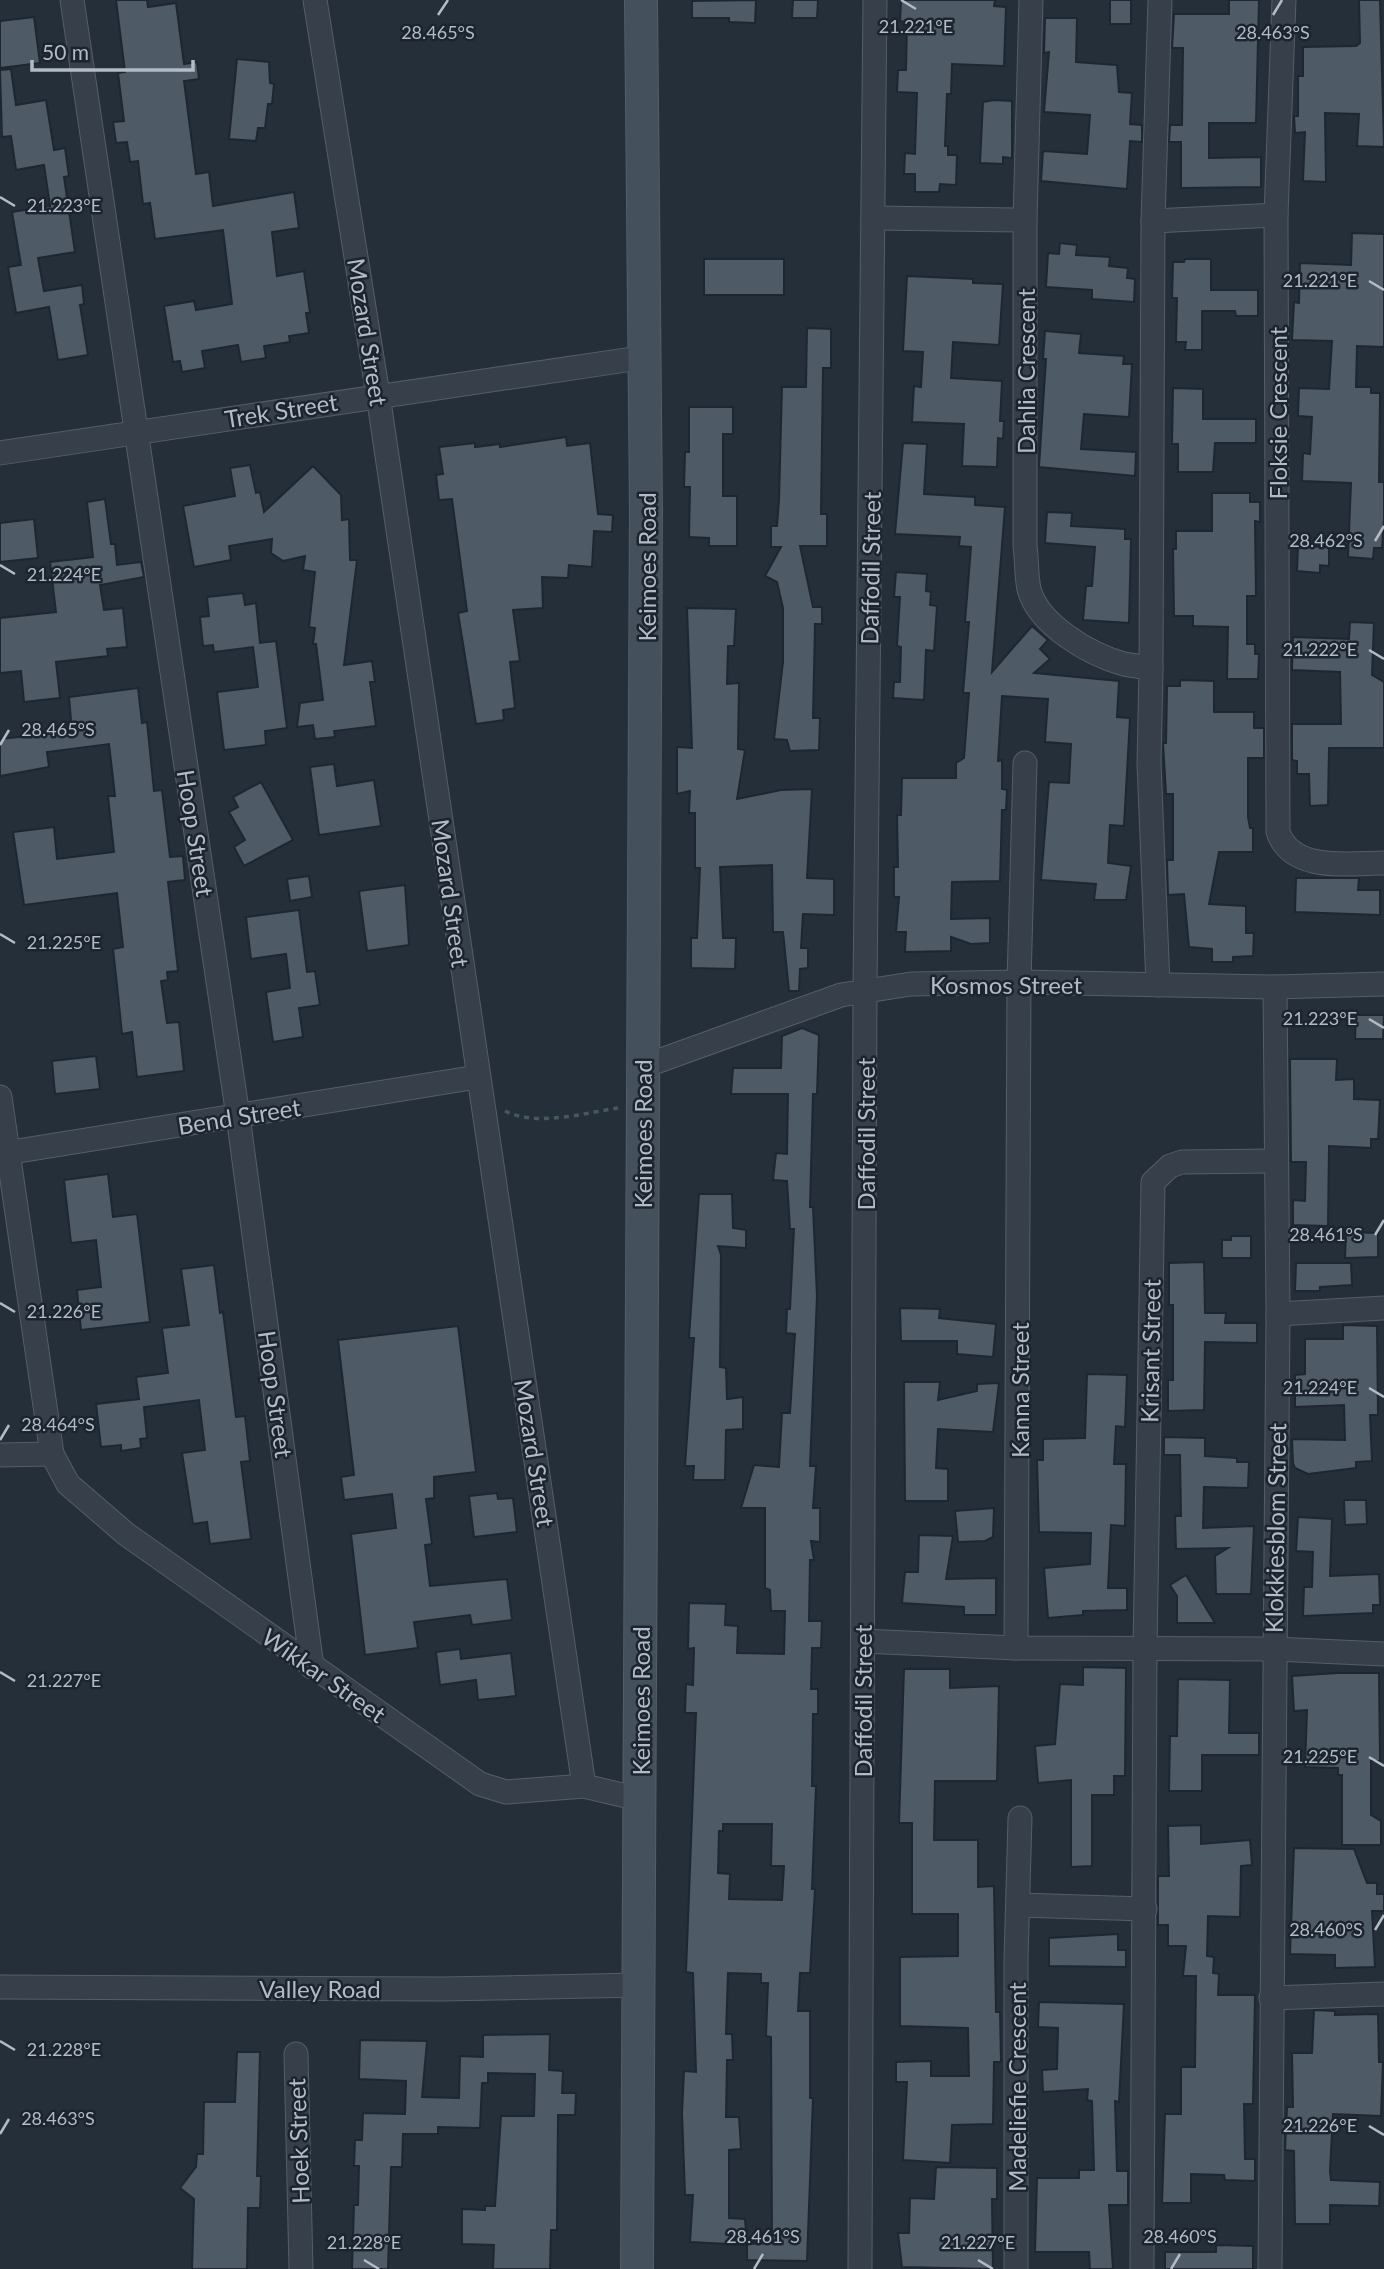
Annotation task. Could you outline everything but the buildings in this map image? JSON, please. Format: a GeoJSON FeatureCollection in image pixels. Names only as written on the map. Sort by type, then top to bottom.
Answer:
{"type":"FeatureCollection","features":[{"type":"Feature","properties":{"kind":"street","name":"Hoop Street"},"geometry":{"type":"LineString","coordinates":[[72,0],[238,1116],[312,1667]]}},
{"type":"Feature","properties":{"kind":"street","name":"Mozard Street"},"geometry":{"type":"LineString","coordinates":[[315,0],[378,395],[478,1086],[584,1786]]}},
{"type":"Feature","properties":{"kind":"street","name":"Keimoes Road"},"geometry":{"type":"LineString","coordinates":[[637,2269],[646,357],[642,313],[641,0]]}},
{"type":"Feature","properties":{"kind":"street","name":"Daffodil Street"},"geometry":{"type":"LineString","coordinates":[[860,2269],[865,990],[875,0]]}},
{"type":"Feature","properties":{"kind":"street","name":"Dahlia Crescent"},"geometry":{"type":"LineString","coordinates":[[1031,0],[1025,220],[1025,545],[1029,590],[1040,610],[1051,622],[1091,650],[1124,664],[1151,669]]}},
{"type":"Feature","properties":{"kind":"street"},"geometry":{"type":"LineString","coordinates":[[1158,985],[1149,763],[1153,221],[1160,0]]}},
{"type":"Feature","properties":{"kind":"street","name":"Floksie Crescent"},"geometry":{"type":"LineString","coordinates":[[1283,0],[1276,215],[1278,832],[1282,844],[1311,861],[1384,863]]}},
{"type":"Feature","properties":{"kind":"street"},"geometry":{"type":"LineString","coordinates":[[1153,221],[1276,215]]}},
{"type":"Feature","properties":{"kind":"street"},"geometry":{"type":"LineString","coordinates":[[873,218],[1025,220]]}},
{"type":"Feature","properties":{"kind":"street","name":"Trek Street"},"geometry":{"type":"LineString","coordinates":[[0,453],[646,357]]}},
{"type":"Feature","properties":{"kind":"street","name":"Kanna Street"},"geometry":{"type":"LineString","coordinates":[[1016,1648],[1019,982],[1025,763]]}},
{"type":"Feature","properties":{"kind":"street","name":"Kosmos Street"},"geometry":{"type":"LineString","coordinates":[[642,1067],[808,1006],[865,990],[911,984],[1019,982],[1275,987],[1384,984]]}},
{"type":"Feature","properties":{"kind":"street","name":"Klokkiesblom Street"},"geometry":{"type":"LineString","coordinates":[[1270,2269],[1278,1314],[1274,1161],[1275,987]]}},
{"type":"Feature","properties":{"kind":"street","name":"Bend Street"},"geometry":{"type":"LineString","coordinates":[[4,1154],[238,1116],[478,1086]]}},
{"type":"Feature","properties":{"kind":"street"},"geometry":{"type":"LineString","coordinates":[[0,1097],[4,1154],[52,1454],[0,1455]]}},
{"type":"Feature","properties":{"kind":"street","name":"Krisant Street"},"geometry":{"type":"LineString","coordinates":[[1145,1648],[1153,1182],[1170,1166],[1182,1162],[1274,1161]]}},
{"type":"Feature","properties":{"kind":"street"},"geometry":{"type":"LineString","coordinates":[[1278,1314],[1384,1308]]}},
{"type":"Feature","properties":{"kind":"street","name":"Wikkar Street"},"geometry":{"type":"LineString","coordinates":[[52,1454],[68,1484],[90,1506],[312,1667],[480,1784],[506,1792],[584,1786],[639,1799]]}},
{"type":"Feature","properties":{"kind":"street"},"geometry":{"type":"LineString","coordinates":[[863,1641],[1016,1648],[1274,1649],[1384,1654]]}},
{"type":"Feature","properties":{"kind":"street"},"geometry":{"type":"LineString","coordinates":[[1142,2269],[1145,1648]]}},
{"type":"Feature","properties":{"kind":"street","name":"Madeliefie Crescent"},"geometry":{"type":"LineString","coordinates":[[1016,2269],[1020,1818]]}},
{"type":"Feature","properties":{"kind":"street"},"geometry":{"type":"LineString","coordinates":[[1019,1905],[1145,1909]]}},
{"type":"Feature","properties":{"kind":"street","name":"Valley Road"},"geometry":{"type":"LineString","coordinates":[[0,1987],[443,1989],[639,1985]]}},
{"type":"Feature","properties":{"kind":"street"},"geometry":{"type":"LineString","coordinates":[[1271,1998],[1384,1994]]}},
{"type":"Feature","properties":{"kind":"street","name":"Hoek Street"},"geometry":{"type":"LineString","coordinates":[[296,2054],[302,2269]]}},
{"type":"Feature","properties":{"kind":"path"},"geometry":{"type":"LineString","coordinates":[[478,1086],[504,1110],[524,1118],[561,1117],[642,1105]]}}]}
